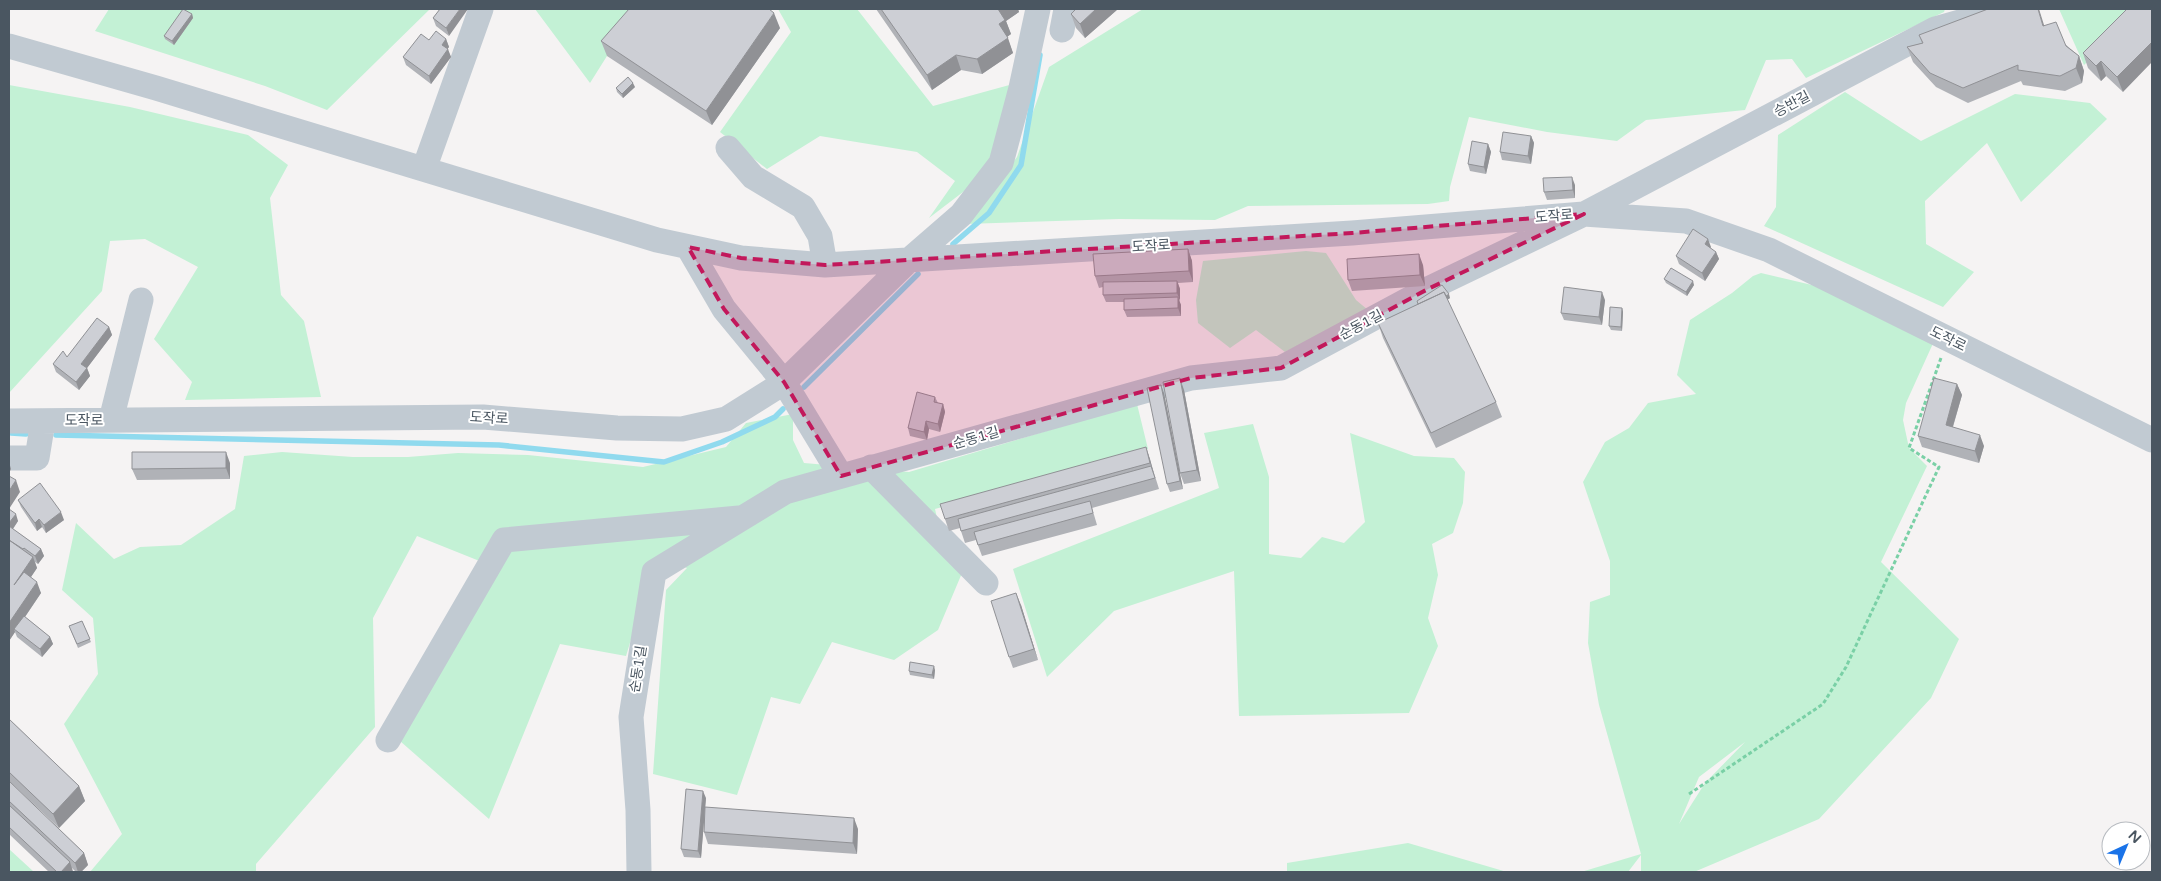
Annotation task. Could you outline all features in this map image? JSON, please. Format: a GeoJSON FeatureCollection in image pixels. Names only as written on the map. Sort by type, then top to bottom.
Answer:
{"type":"FeatureCollection","features":[{"type":"Feature","properties":{"kind":"street"},"geometry":{"type":"LineString","coordinates":[[424,169],[481,9]]}},
{"type":"Feature","properties":{"kind":"street"},"geometry":{"type":"LineString","coordinates":[[908,261],[961,215],[1001,163],[1021,88],[1038,9]]}},
{"type":"Feature","properties":{"kind":"street","name":"승반길"},"geometry":{"type":"LineString","coordinates":[[1584,214],[1935,28],[2006,9]]}},
{"type":"Feature","properties":{"kind":"street","name":"도작로"},"geometry":{"type":"LineString","coordinates":[[9,46],[137,82],[657,240],[741,258],[824,265],[908,261],[1352,233],[1584,214],[1686,221],[1769,250],[2152,440]]}},
{"type":"Feature","properties":{"kind":"street"},"geometry":{"type":"LineString","coordinates":[[728,148],[753,177],[803,207],[820,236],[824,265]]}},
{"type":"Feature","properties":{"kind":"street","name":"순동1길"},"geometry":{"type":"LineString","coordinates":[[639,872],[638,810],[631,717],[654,572],[784,492],[1190,378],[1281,368],[1428,289],[1584,214]]}},
{"type":"Feature","properties":{"kind":"street"},"geometry":{"type":"LineString","coordinates":[[688,247],[724,308],[784,382],[841,476]]}},
{"type":"Feature","properties":{"kind":"street","name":"도작로"},"geometry":{"type":"LineString","coordinates":[[9,421],[483,417],[616,428],[682,429],[726,419],[784,382],[908,261]]}},
{"type":"Feature","properties":{"kind":"street"},"geometry":{"type":"LineString","coordinates":[[111,420],[141,300]]}},
{"type":"Feature","properties":{"kind":"street"},"geometry":{"type":"LineString","coordinates":[[9,458],[37,458],[43,421]]}},
{"type":"Feature","properties":{"kind":"street"},"geometry":{"type":"LineString","coordinates":[[871,467],[986,583]]}},
{"type":"Feature","properties":{"kind":"street"},"geometry":{"type":"LineString","coordinates":[[388,740],[504,540],[744,517]]}},
{"type":"Feature","properties":{"kind":"path"},"geometry":{"type":"LineString","coordinates":[[1689,794],[1823,704],[1846,667],[1940,467],[1909,448],[1948,339]]}},
{"type":"Feature","properties":{"kind":"highlighted area"},"geometry":{"type":"Polygon","coordinates":[[[1584,214],[1428,289],[1281,368],[1191,378],[841,476],[784,382],[724,309],[688,247],[741,258],[825,265],[1352,233],[1584,214]]]}},
{"type":"Feature","properties":{"kind":"green space"},"geometry":{"type":"Polygon","coordinates":[[[109,9],[430,9],[327,110],[265,86],[95,31],[109,9]]]}},
{"type":"Feature","properties":{"kind":"green space"},"geometry":{"type":"Polygon","coordinates":[[[535,9],[642,9],[607,56],[590,83],[535,9]]]}},
{"type":"Feature","properties":{"kind":"green space"},"geometry":{"type":"Polygon","coordinates":[[[778,9],[857,9],[933,106],[1013,84],[1001,163],[929,218],[955,181],[917,152],[820,136],[767,169],[720,132],[791,32],[778,9]]]}},
{"type":"Feature","properties":{"kind":"green space"},"geometry":{"type":"Polygon","coordinates":[[[1143,9],[1945,9],[1944,12],[1806,78],[1792,59],[1766,60],[1745,110],[1646,120],[1617,141],[1547,132],[1469,117],[1450,187],[1449,201],[1428,204],[1248,206],[1215,220],[1119,219],[966,224],[1017,157],[1049,67],[1143,9]]]}},
{"type":"Feature","properties":{"kind":"green space"},"geometry":{"type":"Polygon","coordinates":[[[2059,9],[2141,9],[2084,65],[2059,9]]]}},
{"type":"Feature","properties":{"kind":"green space"},"geometry":{"type":"Polygon","coordinates":[[[9,85],[130,107],[248,135],[288,165],[270,198],[281,295],[304,321],[321,397],[185,400],[192,382],[154,339],[198,267],[145,239],[110,241],[102,291],[9,393],[9,85]]]}},
{"type":"Feature","properties":{"kind":"green space"},"geometry":{"type":"Polygon","coordinates":[[[1845,92],[1921,141],[2015,94],[2090,103],[2107,119],[2021,202],[1987,143],[1925,201],[1926,244],[1974,272],[1943,307],[1764,226],[1776,207],[1778,135],[1845,92]]]}},
{"type":"Feature","properties":{"kind":"green space"},"geometry":{"type":"Polygon","coordinates":[[[1306,251],[1326,253],[1356,300],[1368,310],[1285,352],[1256,330],[1230,348],[1198,323],[1196,300],[1203,261],[1306,251]]]}},
{"type":"Feature","properties":{"kind":"green space"},"geometry":{"type":"Polygon","coordinates":[[[1761,273],[1829,289],[1935,339],[1906,403],[1903,420],[1909,448],[1927,466],[1881,562],[1959,639],[1931,698],[1819,819],[1694,872],[1641,872],[1641,855],[1628,872],[1581,872],[1641,854],[1599,705],[1588,643],[1590,602],[1610,595],[1610,561],[1583,482],[1605,442],[1629,428],[1648,403],[1696,394],[1677,375],[1690,320],[1732,293],[1753,276],[1761,273]],[[1745,742],[1699,777],[1679,824],[1705,783],[1745,742]]]}},
{"type":"Feature","properties":{"kind":"green space"},"geometry":{"type":"Polygon","coordinates":[[[1137,404],[1148,449],[935,509],[945,553],[962,573],[938,630],[894,660],[832,642],[800,704],[771,697],[737,795],[653,774],[666,590],[687,568],[656,557],[626,656],[560,644],[489,819],[400,741],[496,537],[482,562],[417,536],[373,618],[375,727],[256,864],[256,872],[90,872],[122,834],[64,724],[98,674],[93,618],[62,590],[76,523],[114,559],[140,547],[181,545],[235,509],[244,456],[282,452],[353,457],[408,457],[458,453],[528,455],[643,467],[726,447],[746,423],[793,414],[793,440],[804,463],[909,472],[1137,404]]]}},
{"type":"Feature","properties":{"kind":"green space"},"geometry":{"type":"Polygon","coordinates":[[[1253,424],[1269,477],[1269,554],[1301,558],[1322,537],[1344,543],[1365,522],[1350,433],[1414,456],[1454,458],[1465,472],[1463,503],[1453,533],[1432,544],[1438,575],[1428,618],[1438,646],[1409,713],[1239,716],[1234,571],[1114,611],[1047,677],[1013,569],[1219,488],[1204,433],[1253,424]]]}},
{"type":"Feature","properties":{"kind":"green space"},"geometry":{"type":"Polygon","coordinates":[[[1408,843],[1507,872],[1287,872],[1287,863],[1408,843]]]}},
{"type":"Feature","properties":{"kind":"green space"},"geometry":{"type":"Polygon","coordinates":[[[9,849],[34,872],[9,872],[9,849]]]}},
{"type":"Feature","properties":{"kind":"building"},"geometry":{"type":"Polygon","coordinates":[[[183,9],[192,14],[172,41],[164,36],[183,9]]]}},
{"type":"Feature","properties":{"kind":"building"},"geometry":{"type":"Polygon","coordinates":[[[440,9],[460,9],[446,28],[433,18],[440,9]]]}},
{"type":"Feature","properties":{"kind":"building"},"geometry":{"type":"Polygon","coordinates":[[[629,9],[769,9],[774,13],[706,111],[601,41],[629,9]]]}},
{"type":"Feature","properties":{"kind":"building"},"geometry":{"type":"Polygon","coordinates":[[[881,9],[998,9],[1005,20],[999,24],[1008,38],[977,59],[956,55],[927,75],[881,9]]]}},
{"type":"Feature","properties":{"kind":"building"},"geometry":{"type":"Polygon","coordinates":[[[1076,9],[1096,9],[1080,24],[1071,14],[1076,9]]]}},
{"type":"Feature","properties":{"kind":"building"},"geometry":{"type":"Polygon","coordinates":[[[1988,9],[2038,9],[2043,26],[2056,22],[2066,46],[2079,56],[2076,68],[2060,76],[2018,70],[2018,65],[1963,88],[1930,73],[1907,47],[1923,43],[1919,35],[1988,9]]]}},
{"type":"Feature","properties":{"kind":"building"},"geometry":{"type":"Polygon","coordinates":[[[2127,9],[2152,9],[2152,42],[2117,77],[2101,61],[2096,66],[2083,53],[2127,9]]]}},
{"type":"Feature","properties":{"kind":"building"},"geometry":{"type":"Polygon","coordinates":[[[436,31],[446,39],[442,45],[448,49],[429,76],[403,57],[421,34],[429,40],[436,31]]]}},
{"type":"Feature","properties":{"kind":"building"},"geometry":{"type":"Polygon","coordinates":[[[628,77],[633,83],[622,94],[616,88],[628,77]]]}},
{"type":"Feature","properties":{"kind":"building"},"geometry":{"type":"Polygon","coordinates":[[[1503,132],[1531,136],[1528,156],[1500,152],[1503,132]]]}},
{"type":"Feature","properties":{"kind":"building"},"geometry":{"type":"Polygon","coordinates":[[[1472,141],[1488,144],[1484,167],[1468,164],[1472,141]]]}},
{"type":"Feature","properties":{"kind":"building"},"geometry":{"type":"Polygon","coordinates":[[[1572,177],[1573,190],[1544,192],[1543,178],[1572,177]]]}},
{"type":"Feature","properties":{"kind":"building"},"geometry":{"type":"Polygon","coordinates":[[[1693,229],[1708,239],[1705,244],[1716,252],[1702,273],[1676,256],[1693,229]]]}},
{"type":"Feature","properties":{"kind":"building"},"geometry":{"type":"Polygon","coordinates":[[[1188,249],[1189,271],[1095,276],[1093,254],[1188,249]]]}},
{"type":"Feature","properties":{"kind":"building"},"geometry":{"type":"Polygon","coordinates":[[[1419,254],[1420,275],[1348,280],[1347,259],[1419,254]]]}},
{"type":"Feature","properties":{"kind":"building"},"geometry":{"type":"Polygon","coordinates":[[[1671,268],[1693,281],[1686,292],[1664,279],[1671,268]]]}},
{"type":"Feature","properties":{"kind":"building"},"geometry":{"type":"Polygon","coordinates":[[[1177,281],[1177,293],[1103,295],[1103,282],[1177,281]]]}},
{"type":"Feature","properties":{"kind":"building"},"geometry":{"type":"Polygon","coordinates":[[[1442,285],[1449,294],[1446,296],[1444,292],[1418,304],[1417,301],[1442,285]]]}},
{"type":"Feature","properties":{"kind":"building"},"geometry":{"type":"Polygon","coordinates":[[[1564,287],[1602,292],[1599,317],[1561,313],[1564,287]]]}},
{"type":"Feature","properties":{"kind":"building"},"geometry":{"type":"Polygon","coordinates":[[[1444,292],[1496,402],[1431,433],[1378,323],[1444,292]]]}},
{"type":"Feature","properties":{"kind":"building"},"geometry":{"type":"Polygon","coordinates":[[[1178,297],[1178,308],[1124,310],[1124,299],[1178,297]]]}},
{"type":"Feature","properties":{"kind":"building"},"geometry":{"type":"Polygon","coordinates":[[[1610,307],[1622,308],[1621,327],[1609,326],[1610,307]]]}},
{"type":"Feature","properties":{"kind":"building"},"geometry":{"type":"Polygon","coordinates":[[[97,318],[109,327],[81,364],[87,368],[76,382],[53,364],[63,351],[67,357],[97,318]]]}},
{"type":"Feature","properties":{"kind":"building"},"geometry":{"type":"Polygon","coordinates":[[[1180,378],[1197,470],[1180,473],[1163,382],[1180,378]]]}},
{"type":"Feature","properties":{"kind":"building"},"geometry":{"type":"Polygon","coordinates":[[[1934,378],[1957,384],[1946,425],[1980,435],[1975,451],[1918,436],[1934,378]]]}},
{"type":"Feature","properties":{"kind":"building"},"geometry":{"type":"Polygon","coordinates":[[[1161,385],[1180,481],[1167,484],[1147,388],[1161,385]]]}},
{"type":"Feature","properties":{"kind":"building"},"geometry":{"type":"Polygon","coordinates":[[[917,392],[935,397],[934,402],[943,404],[938,424],[926,421],[924,432],[908,428],[917,392]]]}},
{"type":"Feature","properties":{"kind":"building"},"geometry":{"type":"Polygon","coordinates":[[[1146,447],[1150,463],[945,519],[940,504],[1146,447]]]}},
{"type":"Feature","properties":{"kind":"building"},"geometry":{"type":"Polygon","coordinates":[[[132,452],[226,452],[226,468],[132,469],[132,452]]]}},
{"type":"Feature","properties":{"kind":"building"},"geometry":{"type":"Polygon","coordinates":[[[1151,466],[1155,478],[961,531],[958,519],[1151,466]]]}},
{"type":"Feature","properties":{"kind":"building"},"geometry":{"type":"Polygon","coordinates":[[[9,476],[16,480],[9,491],[9,476]]]}},
{"type":"Feature","properties":{"kind":"building"},"geometry":{"type":"Polygon","coordinates":[[[40,483],[61,512],[44,525],[39,519],[35,523],[18,500],[40,483]]]}},
{"type":"Feature","properties":{"kind":"building"},"geometry":{"type":"Polygon","coordinates":[[[1090,501],[1093,513],[978,545],[974,532],[1090,501]]]}},
{"type":"Feature","properties":{"kind":"building"},"geometry":{"type":"Polygon","coordinates":[[[9,509],[16,514],[9,523],[9,509]]]}},
{"type":"Feature","properties":{"kind":"building"},"geometry":{"type":"Polygon","coordinates":[[[9,526],[41,549],[35,556],[9,540],[9,526]]]}},
{"type":"Feature","properties":{"kind":"building"},"geometry":{"type":"Polygon","coordinates":[[[9,540],[33,557],[14,585],[24,572],[37,582],[9,623],[9,540]]]}},
{"type":"Feature","properties":{"kind":"building"},"geometry":{"type":"Polygon","coordinates":[[[1016,593],[1034,649],[1009,657],[991,601],[1016,593]]]}},
{"type":"Feature","properties":{"kind":"building"},"geometry":{"type":"Polygon","coordinates":[[[24,616],[50,637],[40,649],[14,629],[24,616]]]}},
{"type":"Feature","properties":{"kind":"building"},"geometry":{"type":"Polygon","coordinates":[[[82,621],[90,639],[77,644],[69,626],[82,621]]]}},
{"type":"Feature","properties":{"kind":"building"},"geometry":{"type":"Polygon","coordinates":[[[910,662],[934,666],[932,675],[909,671],[910,662]]]}},
{"type":"Feature","properties":{"kind":"building"},"geometry":{"type":"Polygon","coordinates":[[[9,719],[79,786],[53,814],[9,772],[9,719]]]}},
{"type":"Feature","properties":{"kind":"building"},"geometry":{"type":"Polygon","coordinates":[[[9,781],[84,853],[75,863],[9,801],[9,781]]]}},
{"type":"Feature","properties":{"kind":"building"},"geometry":{"type":"Polygon","coordinates":[[[686,789],[703,791],[698,851],[681,849],[686,789]]]}},
{"type":"Feature","properties":{"kind":"building"},"geometry":{"type":"Polygon","coordinates":[[[9,805],[70,862],[61,872],[57,872],[9,827],[9,805]]]}},
{"type":"Feature","properties":{"kind":"building"},"geometry":{"type":"Polygon","coordinates":[[[705,807],[854,818],[853,843],[704,832],[705,807]]]}},
{"type":"Feature","properties":{"kind":"waterway"},"geometry":{"type":"LineString","coordinates":[[953,244],[989,213],[1021,165],[1040,55]]}},
{"type":"Feature","properties":{"kind":"waterway"},"geometry":{"type":"LineString","coordinates":[[804,387],[918,274]]}},
{"type":"Feature","properties":{"kind":"waterway"},"geometry":{"type":"LineString","coordinates":[[56,435],[499,445],[664,462],[722,442],[775,417],[783,409]]}},
{"type":"Feature","properties":{"kind":"waterway"},"geometry":{"type":"LineString","coordinates":[[11,433],[26,434]]}}]}
